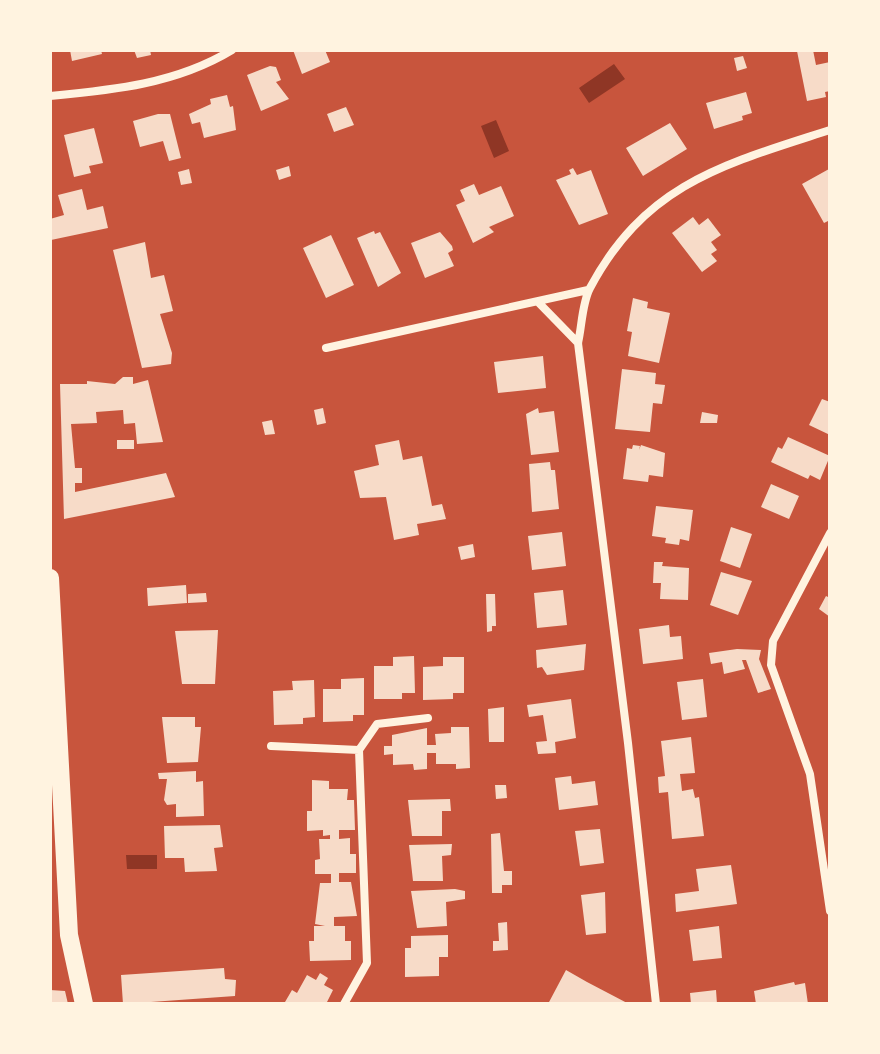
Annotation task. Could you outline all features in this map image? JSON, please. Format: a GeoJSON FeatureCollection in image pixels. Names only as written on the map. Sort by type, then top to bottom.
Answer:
{"type":"FeatureCollection","features":[{"type":"Feature","properties":{"kind":"main road"},"geometry":{"type":"LineString","coordinates":[[50,578],[68,912],[84,1004]]}},
{"type":"Feature","properties":{"kind":"street"},"geometry":{"type":"LineString","coordinates":[[50,96],[124,89],[214,61],[232,50]]}},
{"type":"Feature","properties":{"kind":"street"},"geometry":{"type":"LineString","coordinates":[[656,1004],[628,743],[578,343],[588,290],[628,235],[676,189],[737,160],[830,130]]}},
{"type":"Feature","properties":{"kind":"street"},"geometry":{"type":"LineString","coordinates":[[326,348],[588,290]]}},
{"type":"Feature","properties":{"kind":"street"},"geometry":{"type":"LineString","coordinates":[[538,302],[578,343]]}},
{"type":"Feature","properties":{"kind":"street"},"geometry":{"type":"LineString","coordinates":[[830,533],[773,641],[771,665],[810,774],[830,911]]}},
{"type":"Feature","properties":{"kind":"street"},"geometry":{"type":"LineString","coordinates":[[344,1004],[367,963],[359,750],[377,724],[428,718]]}},
{"type":"Feature","properties":{"kind":"street"},"geometry":{"type":"LineString","coordinates":[[271,746],[359,750]]}},
{"type":"Feature","properties":{"kind":"shaded area"},"geometry":{"type":"Polygon","coordinates":[[[614,64],[625,79],[589,103],[579,88],[614,64]]]}},
{"type":"Feature","properties":{"kind":"shaded area"},"geometry":{"type":"Polygon","coordinates":[[[496,120],[509,151],[494,158],[481,126],[496,120]]]}},
{"type":"Feature","properties":{"kind":"shaded area"},"geometry":{"type":"Polygon","coordinates":[[[126,855],[157,855],[157,869],[127,869],[126,855]]]}},
{"type":"Feature","properties":{"kind":"building"},"geometry":{"type":"Polygon","coordinates":[[[70,50],[101,50],[102,54],[72,61],[70,50]]]}},
{"type":"Feature","properties":{"kind":"building"},"geometry":{"type":"Polygon","coordinates":[[[134,50],[150,50],[151,55],[137,58],[134,50]]]}},
{"type":"Feature","properties":{"kind":"building"},"geometry":{"type":"Polygon","coordinates":[[[293,50],[325,50],[330,62],[302,74],[293,50]]]}},
{"type":"Feature","properties":{"kind":"building"},"geometry":{"type":"Polygon","coordinates":[[[813,50],[816,65],[830,62],[830,91],[825,92],[826,97],[807,101],[797,51],[813,50]]]}},
{"type":"Feature","properties":{"kind":"building"},"geometry":{"type":"Polygon","coordinates":[[[743,56],[747,68],[737,71],[734,58],[743,56]]]}},
{"type":"Feature","properties":{"kind":"building"},"geometry":{"type":"Polygon","coordinates":[[[270,66],[276,67],[281,80],[276,82],[289,99],[261,111],[247,75],[270,66]]]}},
{"type":"Feature","properties":{"kind":"building"},"geometry":{"type":"Polygon","coordinates":[[[746,92],[752,113],[742,116],[743,120],[714,129],[706,103],[746,92]]]}},
{"type":"Feature","properties":{"kind":"building"},"geometry":{"type":"Polygon","coordinates":[[[227,95],[230,107],[233,106],[236,130],[204,138],[200,122],[192,124],[189,114],[211,104],[210,99],[227,95]]]}},
{"type":"Feature","properties":{"kind":"building"},"geometry":{"type":"Polygon","coordinates":[[[346,107],[354,125],[334,132],[327,114],[346,107]]]}},
{"type":"Feature","properties":{"kind":"building"},"geometry":{"type":"Polygon","coordinates":[[[170,114],[181,158],[169,161],[163,141],[140,147],[133,121],[170,114]]]}},
{"type":"Feature","properties":{"kind":"building"},"geometry":{"type":"Polygon","coordinates":[[[670,123],[687,149],[643,176],[626,148],[670,123]]]}},
{"type":"Feature","properties":{"kind":"building"},"geometry":{"type":"Polygon","coordinates":[[[94,128],[103,163],[89,166],[91,173],[74,177],[64,135],[94,128]]]}},
{"type":"Feature","properties":{"kind":"building"},"geometry":{"type":"Polygon","coordinates":[[[289,166],[291,176],[279,180],[276,170],[289,166]]]}},
{"type":"Feature","properties":{"kind":"building"},"geometry":{"type":"Polygon","coordinates":[[[573,168],[577,175],[591,170],[608,214],[579,225],[556,180],[571,174],[569,170],[573,168]]]}},
{"type":"Feature","properties":{"kind":"building"},"geometry":{"type":"Polygon","coordinates":[[[189,169],[192,183],[181,185],[178,172],[189,169]]]}},
{"type":"Feature","properties":{"kind":"building"},"geometry":{"type":"Polygon","coordinates":[[[829,169],[830,220],[824,223],[802,184],[829,169]]]}},
{"type":"Feature","properties":{"kind":"building"},"geometry":{"type":"Polygon","coordinates":[[[474,184],[479,195],[501,186],[514,216],[489,227],[494,232],[473,243],[456,205],[465,201],[460,190],[474,184]]]}},
{"type":"Feature","properties":{"kind":"building"},"geometry":{"type":"Polygon","coordinates":[[[82,189],[87,210],[103,206],[108,228],[51,240],[50,219],[64,215],[58,195],[82,189]]]}},
{"type":"Feature","properties":{"kind":"building"},"geometry":{"type":"Polygon","coordinates":[[[693,217],[699,225],[708,218],[721,235],[711,242],[717,250],[711,254],[717,261],[702,272],[672,233],[693,217]]]}},
{"type":"Feature","properties":{"kind":"building"},"geometry":{"type":"Polygon","coordinates":[[[374,231],[375,234],[380,232],[401,273],[378,287],[357,238],[374,231]]]}},
{"type":"Feature","properties":{"kind":"building"},"geometry":{"type":"Polygon","coordinates":[[[440,232],[452,246],[453,250],[448,253],[454,266],[425,278],[411,243],[440,232]]]}},
{"type":"Feature","properties":{"kind":"building"},"geometry":{"type":"Polygon","coordinates":[[[331,235],[354,285],[326,298],[303,248],[331,235]]]}},
{"type":"Feature","properties":{"kind":"building"},"geometry":{"type":"Polygon","coordinates":[[[145,242],[151,278],[164,275],[173,311],[160,314],[172,353],[171,364],[142,368],[113,250],[145,242]]]}},
{"type":"Feature","properties":{"kind":"building"},"geometry":{"type":"Polygon","coordinates":[[[633,298],[648,302],[647,308],[670,313],[659,363],[628,356],[632,332],[627,331],[633,298]]]}},
{"type":"Feature","properties":{"kind":"building"},"geometry":{"type":"Polygon","coordinates":[[[543,356],[546,388],[498,393],[494,362],[543,356]]]}},
{"type":"Feature","properties":{"kind":"building"},"geometry":{"type":"Polygon","coordinates":[[[622,369],[656,373],[655,384],[665,385],[662,404],[653,403],[650,432],[615,429],[622,369]]]}},
{"type":"Feature","properties":{"kind":"building"},"geometry":{"type":"Polygon","coordinates":[[[123,377],[133,377],[133,384],[148,380],[163,442],[137,444],[135,423],[124,424],[123,410],[96,412],[97,423],[71,424],[75,468],[82,468],[82,483],[75,483],[75,492],[166,473],[175,497],[64,519],[60,384],[87,384],[87,381],[115,384],[123,377]]]}},
{"type":"Feature","properties":{"kind":"building"},"geometry":{"type":"Polygon","coordinates":[[[822,399],[830,402],[830,435],[809,425],[822,399]]]}},
{"type":"Feature","properties":{"kind":"building"},"geometry":{"type":"Polygon","coordinates":[[[323,408],[326,423],[317,425],[314,410],[323,408]]]}},
{"type":"Feature","properties":{"kind":"building"},"geometry":{"type":"Polygon","coordinates":[[[538,408],[539,413],[554,411],[559,452],[531,455],[526,414],[538,408]]]}},
{"type":"Feature","properties":{"kind":"building"},"geometry":{"type":"Polygon","coordinates":[[[702,412],[718,415],[717,423],[700,423],[702,412]]]}},
{"type":"Feature","properties":{"kind":"building"},"geometry":{"type":"Polygon","coordinates":[[[272,420],[275,434],[265,435],[262,422],[272,420]]]}},
{"type":"Feature","properties":{"kind":"building"},"geometry":{"type":"Polygon","coordinates":[[[788,437],[830,456],[820,480],[810,475],[808,479],[771,462],[778,447],[782,449],[788,437]]]}},
{"type":"Feature","properties":{"kind":"building"},"geometry":{"type":"Polygon","coordinates":[[[117,440],[134,440],[134,449],[117,449],[117,440]]]}},
{"type":"Feature","properties":{"kind":"building"},"geometry":{"type":"Polygon","coordinates":[[[399,440],[403,460],[422,456],[432,506],[442,504],[446,519],[417,524],[419,535],[394,540],[386,497],[360,498],[354,471],[379,465],[375,445],[399,440]]]}},
{"type":"Feature","properties":{"kind":"building"},"geometry":{"type":"Polygon","coordinates":[[[633,445],[640,446],[639,450],[641,445],[665,453],[663,477],[649,475],[648,482],[623,479],[627,448],[632,449],[633,445]]]}},
{"type":"Feature","properties":{"kind":"building"},"geometry":{"type":"Polygon","coordinates":[[[550,462],[551,470],[555,470],[559,509],[532,512],[529,464],[550,462]]]}},
{"type":"Feature","properties":{"kind":"building"},"geometry":{"type":"Polygon","coordinates":[[[771,484],[799,496],[789,519],[761,507],[771,484]]]}},
{"type":"Feature","properties":{"kind":"building"},"geometry":{"type":"Polygon","coordinates":[[[656,506],[693,510],[689,541],[680,539],[679,545],[665,543],[666,538],[652,536],[656,506]]]}},
{"type":"Feature","properties":{"kind":"building"},"geometry":{"type":"Polygon","coordinates":[[[731,527],[752,534],[740,568],[720,561],[731,527]]]}},
{"type":"Feature","properties":{"kind":"building"},"geometry":{"type":"Polygon","coordinates":[[[562,532],[566,566],[532,570],[528,536],[562,532]]]}},
{"type":"Feature","properties":{"kind":"building"},"geometry":{"type":"Polygon","coordinates":[[[473,544],[475,557],[461,560],[458,547],[473,544]]]}},
{"type":"Feature","properties":{"kind":"building"},"geometry":{"type":"Polygon","coordinates":[[[654,562],[663,562],[662,566],[689,568],[688,600],[660,599],[661,583],[653,583],[654,562]]]}},
{"type":"Feature","properties":{"kind":"building"},"geometry":{"type":"Polygon","coordinates":[[[721,572],[752,581],[738,615],[710,605],[721,572]]]}},
{"type":"Feature","properties":{"kind":"building"},"geometry":{"type":"Polygon","coordinates":[[[186,585],[187,603],[148,606],[147,588],[186,585]]]}},
{"type":"Feature","properties":{"kind":"building"},"geometry":{"type":"Polygon","coordinates":[[[563,590],[567,625],[537,628],[534,593],[563,590]]]}},
{"type":"Feature","properties":{"kind":"building"},"geometry":{"type":"Polygon","coordinates":[[[206,593],[207,602],[188,603],[188,594],[206,593]]]}},
{"type":"Feature","properties":{"kind":"building"},"geometry":{"type":"Polygon","coordinates":[[[486,594],[495,594],[496,626],[487,632],[486,594]]]}},
{"type":"Feature","properties":{"kind":"building"},"geometry":{"type":"Polygon","coordinates":[[[826,596],[830,598],[830,617],[819,609],[826,596]]]}},
{"type":"Feature","properties":{"kind":"building"},"geometry":{"type":"Polygon","coordinates":[[[669,625],[670,637],[681,636],[683,659],[643,664],[639,629],[669,625]]]}},
{"type":"Feature","properties":{"kind":"building"},"geometry":{"type":"Polygon","coordinates":[[[218,630],[215,684],[182,684],[175,631],[218,630]]]}},
{"type":"Feature","properties":{"kind":"building"},"geometry":{"type":"Polygon","coordinates":[[[586,644],[584,670],[547,675],[542,667],[537,668],[536,650],[586,644]]]}},
{"type":"Feature","properties":{"kind":"building"},"geometry":{"type":"Polygon","coordinates":[[[761,650],[759,659],[771,689],[758,693],[746,660],[742,660],[745,669],[724,674],[722,662],[711,664],[709,653],[761,650]]]}},
{"type":"Feature","properties":{"kind":"building"},"geometry":{"type":"Polygon","coordinates":[[[414,656],[415,693],[402,693],[402,699],[374,699],[374,666],[393,666],[393,657],[414,656]]]}},
{"type":"Feature","properties":{"kind":"building"},"geometry":{"type":"Polygon","coordinates":[[[443,657],[464,657],[464,693],[453,693],[453,699],[423,700],[423,667],[443,666],[443,657]]]}},
{"type":"Feature","properties":{"kind":"building"},"geometry":{"type":"Polygon","coordinates":[[[364,678],[364,715],[353,715],[353,721],[323,722],[323,689],[341,689],[341,679],[364,678]]]}},
{"type":"Feature","properties":{"kind":"building"},"geometry":{"type":"Polygon","coordinates":[[[703,679],[707,717],[682,720],[677,682],[703,679]]]}},
{"type":"Feature","properties":{"kind":"building"},"geometry":{"type":"Polygon","coordinates":[[[314,680],[315,717],[303,718],[303,724],[274,725],[273,691],[293,690],[292,681],[314,680]]]}},
{"type":"Feature","properties":{"kind":"building"},"geometry":{"type":"Polygon","coordinates":[[[571,699],[576,738],[555,742],[556,753],[538,754],[536,742],[547,741],[543,715],[529,717],[527,705],[571,699]]]}},
{"type":"Feature","properties":{"kind":"building"},"geometry":{"type":"Polygon","coordinates":[[[504,707],[504,742],[489,742],[488,709],[504,707]]]}},
{"type":"Feature","properties":{"kind":"building"},"geometry":{"type":"Polygon","coordinates":[[[162,717],[195,717],[195,727],[201,727],[198,762],[167,763],[162,717]]]}},
{"type":"Feature","properties":{"kind":"building"},"geometry":{"type":"Polygon","coordinates":[[[451,727],[469,727],[470,768],[456,769],[456,764],[436,764],[436,753],[427,753],[427,769],[414,770],[413,764],[393,765],[393,754],[384,755],[384,746],[392,746],[392,735],[427,728],[427,745],[436,745],[435,734],[451,733],[451,727]]]}},
{"type":"Feature","properties":{"kind":"building"},"geometry":{"type":"Polygon","coordinates":[[[691,737],[695,773],[680,774],[682,791],[693,789],[695,798],[699,797],[704,836],[672,839],[668,792],[659,793],[658,777],[665,776],[661,741],[691,737]]]}},
{"type":"Feature","properties":{"kind":"building"},"geometry":{"type":"Polygon","coordinates":[[[196,771],[196,782],[203,781],[204,816],[176,817],[176,804],[167,805],[164,800],[167,779],[159,779],[158,773],[196,771]]]}},
{"type":"Feature","properties":{"kind":"building"},"geometry":{"type":"Polygon","coordinates":[[[571,776],[572,784],[595,781],[598,805],[559,810],[555,778],[571,776]]]}},
{"type":"Feature","properties":{"kind":"building"},"geometry":{"type":"Polygon","coordinates":[[[312,780],[329,781],[329,789],[348,789],[347,800],[354,800],[355,830],[339,830],[339,839],[350,838],[350,854],[356,854],[356,873],[339,873],[339,882],[351,882],[357,916],[334,917],[334,926],[345,926],[345,941],[351,941],[351,960],[310,961],[309,941],[314,941],[314,926],[325,926],[315,924],[320,883],[331,883],[331,874],[315,874],[315,860],[320,859],[319,839],[330,839],[330,835],[323,836],[323,830],[307,831],[307,811],[312,811],[312,780]]]}},
{"type":"Feature","properties":{"kind":"building"},"geometry":{"type":"Polygon","coordinates":[[[495,785],[506,785],[507,798],[496,799],[495,785]]]}},
{"type":"Feature","properties":{"kind":"building"},"geometry":{"type":"Polygon","coordinates":[[[450,799],[451,811],[442,811],[442,836],[412,836],[408,800],[450,799]]]}},
{"type":"Feature","properties":{"kind":"building"},"geometry":{"type":"Polygon","coordinates":[[[220,825],[223,847],[214,848],[217,871],[185,872],[184,858],[165,858],[164,826],[220,825]]]}},
{"type":"Feature","properties":{"kind":"building"},"geometry":{"type":"Polygon","coordinates":[[[600,829],[604,863],[580,866],[575,831],[600,829]]]}},
{"type":"Feature","properties":{"kind":"building"},"geometry":{"type":"Polygon","coordinates":[[[500,833],[504,871],[512,871],[512,885],[502,885],[502,893],[492,893],[491,834],[500,833]]]}},
{"type":"Feature","properties":{"kind":"building"},"geometry":{"type":"Polygon","coordinates":[[[452,844],[451,855],[442,856],[443,881],[413,881],[409,845],[452,844]]]}},
{"type":"Feature","properties":{"kind":"building"},"geometry":{"type":"Polygon","coordinates":[[[731,865],[737,904],[676,912],[675,894],[699,891],[696,869],[731,865]]]}},
{"type":"Feature","properties":{"kind":"building"},"geometry":{"type":"Polygon","coordinates":[[[411,891],[465,891],[465,899],[446,902],[447,926],[417,928],[411,891]]]}},
{"type":"Feature","properties":{"kind":"building"},"geometry":{"type":"Polygon","coordinates":[[[605,892],[606,933],[586,935],[581,895],[605,892]]]}},
{"type":"Feature","properties":{"kind":"building"},"geometry":{"type":"Polygon","coordinates":[[[507,922],[508,950],[493,951],[493,941],[499,941],[498,923],[507,922]]]}},
{"type":"Feature","properties":{"kind":"building"},"geometry":{"type":"Polygon","coordinates":[[[719,926],[722,958],[693,961],[689,930],[719,926]]]}},
{"type":"Feature","properties":{"kind":"building"},"geometry":{"type":"Polygon","coordinates":[[[448,935],[448,957],[439,957],[439,976],[405,977],[405,948],[411,948],[411,936],[448,935]]]}},
{"type":"Feature","properties":{"kind":"building"},"geometry":{"type":"Polygon","coordinates":[[[224,968],[225,979],[236,980],[235,996],[123,1004],[121,975],[224,968]]]}},
{"type":"Feature","properties":{"kind":"building"},"geometry":{"type":"Polygon","coordinates":[[[566,970],[587,982],[629,1004],[548,1004],[566,970]]]}},
{"type":"Feature","properties":{"kind":"building"},"geometry":{"type":"Polygon","coordinates":[[[320,973],[328,978],[324,985],[333,990],[326,1004],[285,1002],[292,990],[297,993],[307,975],[316,980],[320,973]]]}},
{"type":"Feature","properties":{"kind":"building"},"geometry":{"type":"Polygon","coordinates":[[[794,982],[795,985],[805,983],[808,1004],[756,1004],[754,991],[794,982]]]}},
{"type":"Feature","properties":{"kind":"building"},"geometry":{"type":"Polygon","coordinates":[[[50,990],[65,991],[68,1004],[50,1004],[50,990]]]}},
{"type":"Feature","properties":{"kind":"building"},"geometry":{"type":"Polygon","coordinates":[[[716,990],[717,1004],[691,1004],[690,993],[716,990]]]}}]}
